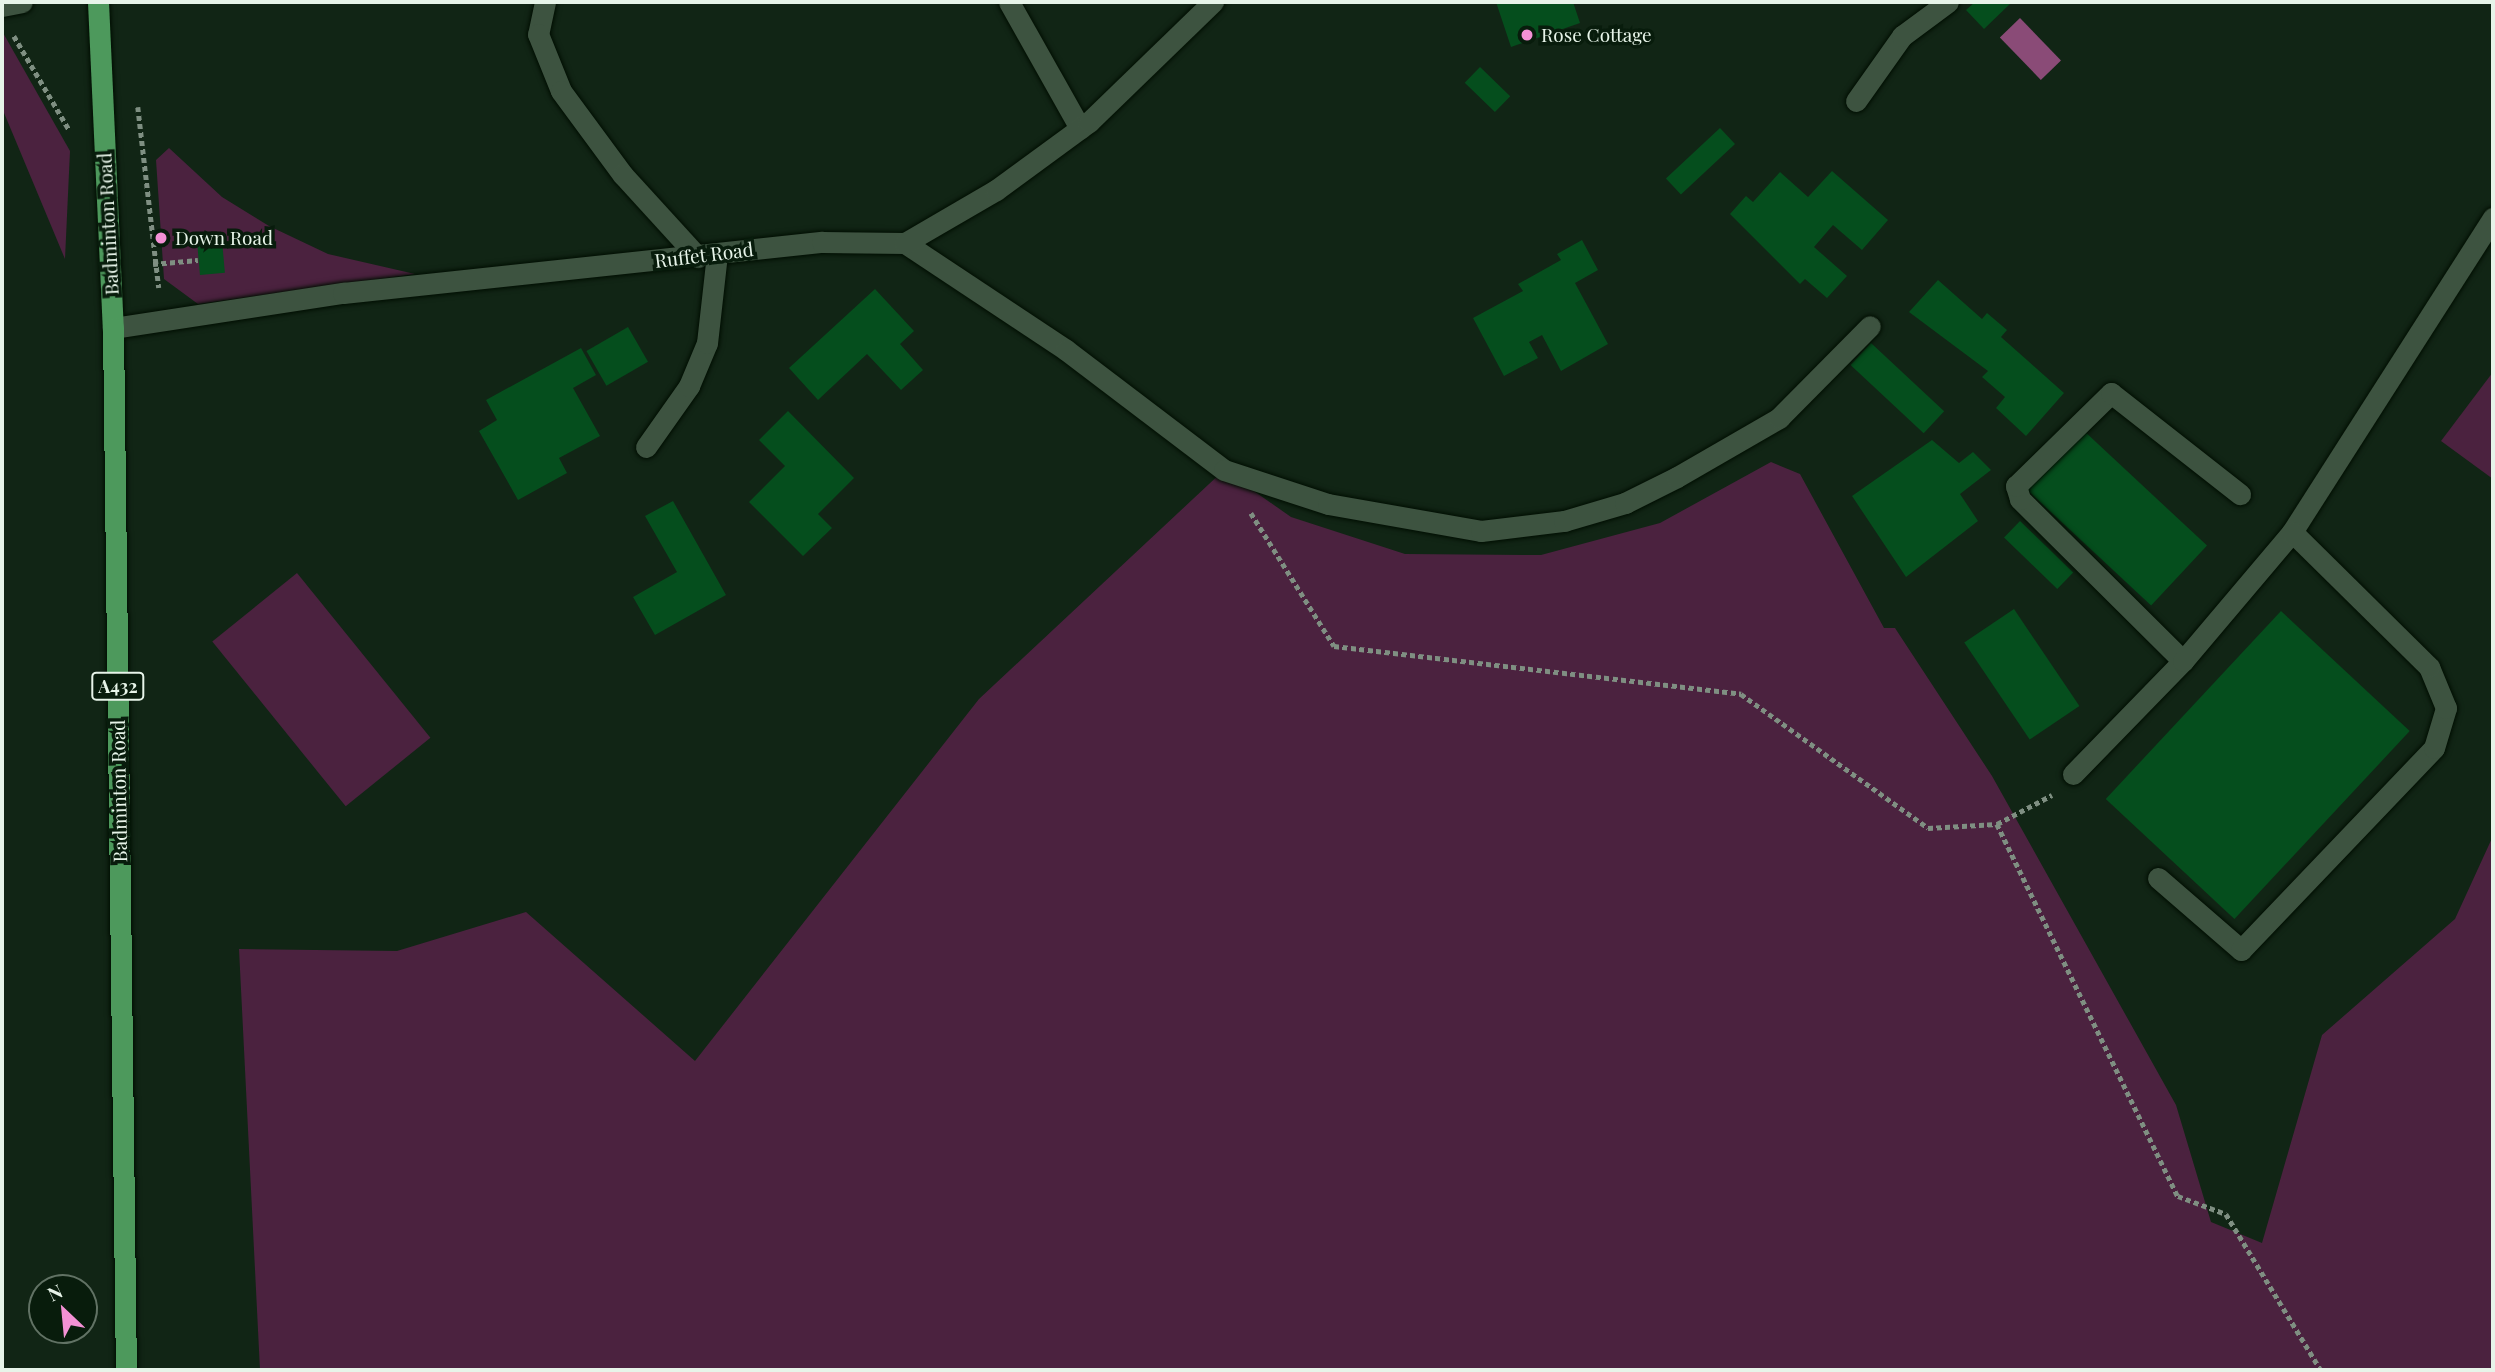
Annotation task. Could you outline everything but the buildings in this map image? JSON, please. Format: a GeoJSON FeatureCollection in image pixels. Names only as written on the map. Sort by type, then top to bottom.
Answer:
{"type":"FeatureCollection","features":[{"type":"Feature","properties":{"kind":"main road","name":"Badminton Road"},"geometry":{"type":"LineString","coordinates":[[98,2],[113,328],[126,1370]]}},
{"type":"Feature","properties":{"kind":"street"},"geometry":{"type":"LineString","coordinates":[[2,6],[22,2]]}},
{"type":"Feature","properties":{"kind":"street"},"geometry":{"type":"LineString","coordinates":[[545,2],[538,34],[561,91],[623,174],[708,256],[707,343],[689,386],[646,447]]}},
{"type":"Feature","properties":{"kind":"street"},"geometry":{"type":"LineString","coordinates":[[1009,2],[1080,128]]}},
{"type":"Feature","properties":{"kind":"street"},"geometry":{"type":"LineString","coordinates":[[1213,2],[1080,128],[996,190],[905,243],[1066,350],[1224,470],[1410,523],[1481,531],[1564,521],[1625,503],[1779,418],[1870,326]]}},
{"type":"Feature","properties":{"kind":"street"},"geometry":{"type":"LineString","coordinates":[[1856,101],[1870,74],[1902,36],[1948,2]]}},
{"type":"Feature","properties":{"kind":"street"},"geometry":{"type":"LineString","coordinates":[[2073,774],[2183,661],[2292,532],[2493,218]]}},
{"type":"Feature","properties":{"kind":"street","name":"Ruffet Road"},"geometry":{"type":"LineString","coordinates":[[113,328],[200,317],[343,293],[822,242],[905,243]]}},
{"type":"Feature","properties":{"kind":"street"},"geometry":{"type":"LineString","coordinates":[[2183,661],[2020,499],[2016,486],[2111,393],[2240,494]]}},
{"type":"Feature","properties":{"kind":"street"},"geometry":{"type":"LineString","coordinates":[[2158,878],[2241,950],[2434,748],[2446,708],[2428,667],[2292,532]]}},
{"type":"Feature","properties":{"kind":"path"},"geometry":{"type":"LineString","coordinates":[[9,27],[77,143]]}},
{"type":"Feature","properties":{"kind":"path"},"geometry":{"type":"LineString","coordinates":[[136,91],[155,285],[200,317]]}},
{"type":"Feature","properties":{"kind":"path"},"geometry":{"type":"LineString","coordinates":[[153,264],[198,260]]}},
{"type":"Feature","properties":{"kind":"path"},"geometry":{"type":"LineString","coordinates":[[1224,470],[1334,646],[1741,694],[1928,828],[1997,824],[2042,805],[2073,774]]}},
{"type":"Feature","properties":{"kind":"path"},"geometry":{"type":"LineString","coordinates":[[1997,824],[2178,1196],[2226,1214],[2321,1370]]}},
{"type":"Feature","properties":{"kind":"shaded area"},"geometry":{"type":"Polygon","coordinates":[[[2020,18],[2061,60],[2041,80],[2000,37],[2020,18]]]}},
{"type":"Feature","properties":{"kind":"shaded area"},"geometry":{"type":"Polygon","coordinates":[[[2,31],[70,151],[65,259],[2,108],[2,31]]]}},
{"type":"Feature","properties":{"kind":"shaded area"},"geometry":{"type":"Polygon","coordinates":[[[169,148],[222,197],[269,226],[328,254],[415,274],[198,304],[164,279],[156,160],[169,148]]]}},
{"type":"Feature","properties":{"kind":"shaded area"},"geometry":{"type":"Polygon","coordinates":[[[2493,372],[2493,479],[2441,441],[2493,372]]]}},
{"type":"Feature","properties":{"kind":"shaded area"},"geometry":{"type":"Polygon","coordinates":[[[1771,462],[1800,474],[1884,628],[1895,628],[1992,776],[2176,1105],[2211,1222],[2262,1243],[2322,1035],[2455,919],[2493,836],[2493,1370],[260,1370],[239,949],[397,951],[526,912],[695,1061],[979,699],[1224,470],[1291,517],[1405,554],[1541,555],[1660,523],[1771,462]]]}},
{"type":"Feature","properties":{"kind":"shaded area"},"geometry":{"type":"Polygon","coordinates":[[[297,573],[430,738],[346,806],[212,642],[297,573]]]}},
{"type":"Feature","properties":{"kind":"place","name":"Rose Cottage"},"geometry":{"type":"Point","coordinates":[1527,35]}},
{"type":"Feature","properties":{"kind":"place","name":"Down Road"},"geometry":{"type":"Point","coordinates":[161,238]}}]}
